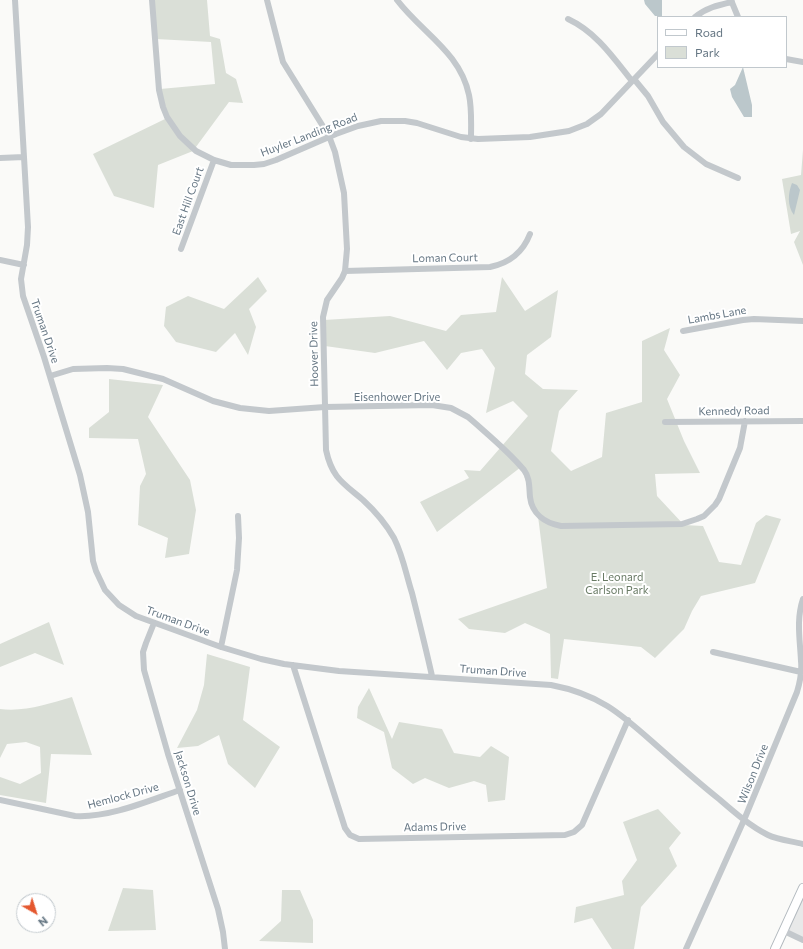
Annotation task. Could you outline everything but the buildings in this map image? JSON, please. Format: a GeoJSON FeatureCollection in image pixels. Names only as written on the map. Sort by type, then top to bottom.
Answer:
{"type":"FeatureCollection","features":[{"type":"Feature","properties":{"kind":"main road"},"geometry":{"type":"LineString","coordinates":[[775,949],[803,888]]}},
{"type":"Feature","properties":{"kind":"street","name":"Truman Drive"},"geometry":{"type":"LineString","coordinates":[[15,0],[28,227],[22,279],[23,296],[50,376],[85,493],[93,561],[105,590],[118,605],[136,616],[154,623],[221,647],[261,659],[340,671],[551,685],[594,698],[628,720],[681,768],[744,820],[769,836],[803,844]]}},
{"type":"Feature","properties":{"kind":"street","name":"Huyler Landing Road"},"geometry":{"type":"LineString","coordinates":[[152,0],[159,90],[163,107],[172,126],[196,151],[214,160],[231,165],[242,166],[264,164],[329,136],[370,123],[393,120],[430,126],[450,134],[472,139],[530,137],[578,129],[591,122],[601,114],[657,55]]}},
{"type":"Feature","properties":{"kind":"street","name":"Hoover Drive"},"geometry":{"type":"LineString","coordinates":[[267,0],[284,62],[329,136],[336,159],[346,205],[347,249],[345,270],[327,300],[322,317],[326,450],[329,463],[342,483],[371,508],[394,539],[407,572],[432,676]]}},
{"type":"Feature","properties":{"kind":"street"},"geometry":{"type":"LineString","coordinates":[[397,0],[448,53],[461,73],[466,84],[471,105],[472,139]]}},
{"type":"Feature","properties":{"kind":"street"},"geometry":{"type":"LineString","coordinates":[[697,16],[713,7],[731,1],[738,16]]}},
{"type":"Feature","properties":{"kind":"street"},"geometry":{"type":"LineString","coordinates":[[568,19],[577,23],[593,34],[648,96],[663,122],[684,147],[706,164],[738,178]]}},
{"type":"Feature","properties":{"kind":"street"},"geometry":{"type":"LineString","coordinates":[[787,58],[803,62]]}},
{"type":"Feature","properties":{"kind":"street"},"geometry":{"type":"LineString","coordinates":[[0,158],[24,157]]}},
{"type":"Feature","properties":{"kind":"street","name":"East Hill Court"},"geometry":{"type":"LineString","coordinates":[[181,249],[214,160]]}},
{"type":"Feature","properties":{"kind":"street","name":"Loman Court"},"geometry":{"type":"LineString","coordinates":[[345,270],[490,267],[505,263],[512,259],[524,246],[530,234]]}},
{"type":"Feature","properties":{"kind":"street"},"geometry":{"type":"LineString","coordinates":[[0,260],[24,265]]}},
{"type":"Feature","properties":{"kind":"street","name":"Lambs Lane"},"geometry":{"type":"LineString","coordinates":[[683,331],[754,319],[803,321]]}},
{"type":"Feature","properties":{"kind":"street","name":"Eisenhower Drive"},"geometry":{"type":"LineString","coordinates":[[50,376],[73,369],[123,369],[163,379],[213,401],[240,408],[268,411],[325,407],[432,405],[451,408],[476,422],[524,470],[530,482],[532,503],[538,515],[548,523],[561,526],[682,524],[704,516],[719,499],[740,448],[745,421]]}},
{"type":"Feature","properties":{"kind":"street","name":"Kennedy Road"},"geometry":{"type":"LineString","coordinates":[[665,422],[803,421]]}},
{"type":"Feature","properties":{"kind":"street"},"geometry":{"type":"LineString","coordinates":[[221,647],[237,570],[239,538],[238,516]]}},
{"type":"Feature","properties":{"kind":"street","name":"Wilson Drive"},"geometry":{"type":"LineString","coordinates":[[686,949],[744,820],[797,692],[801,672],[799,622],[803,598]]}},
{"type":"Feature","properties":{"kind":"street","name":"Jackson Drive"},"geometry":{"type":"LineString","coordinates":[[154,623],[143,652],[144,670],[219,913],[225,949]]}},
{"type":"Feature","properties":{"kind":"street"},"geometry":{"type":"LineString","coordinates":[[713,652],[801,672]]}},
{"type":"Feature","properties":{"kind":"street","name":"Adams Drive"},"geometry":{"type":"LineString","coordinates":[[293,665],[345,828],[350,835],[359,838],[565,835],[574,832],[582,825],[628,720]]}},
{"type":"Feature","properties":{"kind":"street","name":"Hemlock Drive"},"geometry":{"type":"LineString","coordinates":[[0,800],[85,817],[123,808],[180,790]]}},
{"type":"Feature","properties":{"kind":"street"},"geometry":{"type":"LineString","coordinates":[[788,921],[784,931],[803,940]]}},
{"type":"Feature","properties":{"kind":"shaded area"},"geometry":{"type":"Polygon","coordinates":[[[644,0],[662,0],[662,16],[655,16],[645,4],[644,0]]]}},
{"type":"Feature","properties":{"kind":"shaded area"},"geometry":{"type":"Polygon","coordinates":[[[743,68],[752,105],[752,117],[744,117],[732,97],[730,89],[735,85],[743,68]]]}},
{"type":"Feature","properties":{"kind":"shaded area"},"geometry":{"type":"Polygon","coordinates":[[[792,183],[797,185],[800,190],[794,215],[790,208],[789,199],[792,183]]]}},
{"type":"Feature","properties":{"kind":"shaded area"},"geometry":{"type":"Polygon","coordinates":[[[803,888],[803,940],[784,931],[803,888]]]}},
{"type":"Feature","properties":{"kind":"green space"},"geometry":{"type":"Polygon","coordinates":[[[153,0],[207,0],[210,36],[220,39],[226,73],[236,79],[243,103],[229,102],[193,151],[158,165],[154,208],[114,196],[93,154],[165,119],[160,89],[215,84],[211,42],[156,39],[153,0]]]}},
{"type":"Feature","properties":{"kind":"green space"},"geometry":{"type":"Polygon","coordinates":[[[803,150],[803,265],[794,242],[800,231],[791,234],[782,179],[801,175],[803,150]]]}},
{"type":"Feature","properties":{"kind":"green space"},"geometry":{"type":"Polygon","coordinates":[[[258,277],[267,291],[249,309],[256,327],[248,355],[235,333],[216,352],[176,342],[164,326],[166,307],[188,296],[224,309],[258,277]]]}},
{"type":"Feature","properties":{"kind":"green space","name":"E. Leonard Carlson Park"},"geometry":{"type":"Polygon","coordinates":[[[502,277],[525,311],[558,290],[551,337],[527,355],[525,374],[543,389],[578,390],[559,411],[551,451],[571,471],[602,457],[606,413],[642,402],[642,341],[670,328],[664,350],[680,375],[667,399],[684,441],[700,473],[655,474],[657,496],[684,525],[703,526],[719,562],[741,565],[756,523],[766,515],[781,519],[755,583],[701,596],[684,629],[655,658],[641,647],[564,639],[558,679],[551,678],[550,634],[525,623],[505,633],[469,629],[458,619],[547,588],[538,516],[521,467],[437,532],[420,502],[469,478],[464,470],[480,471],[528,416],[513,401],[486,413],[495,368],[482,349],[461,353],[447,370],[424,341],[375,353],[325,346],[324,320],[390,316],[446,331],[461,315],[496,312],[502,277]]]}},
{"type":"Feature","properties":{"kind":"green space"},"geometry":{"type":"Polygon","coordinates":[[[109,379],[163,385],[148,417],[190,480],[196,510],[189,554],[165,558],[168,538],[138,525],[140,486],[146,474],[138,439],[89,438],[89,428],[109,412],[109,379]]]}},
{"type":"Feature","properties":{"kind":"green space"},"geometry":{"type":"Polygon","coordinates":[[[49,622],[64,665],[35,653],[0,667],[0,644],[49,622]]]}},
{"type":"Feature","properties":{"kind":"green space"},"geometry":{"type":"Polygon","coordinates":[[[207,654],[250,667],[243,720],[280,747],[255,788],[228,764],[219,735],[198,746],[177,748],[197,710],[204,685],[207,654]]]}},
{"type":"Feature","properties":{"kind":"green space"},"geometry":{"type":"Polygon","coordinates":[[[369,688],[392,739],[399,722],[442,729],[454,753],[480,757],[491,746],[509,757],[505,800],[488,802],[486,785],[474,781],[449,788],[425,778],[413,784],[392,768],[384,732],[357,718],[358,707],[369,688]]]}},
{"type":"Feature","properties":{"kind":"green space"},"geometry":{"type":"Polygon","coordinates":[[[72,697],[92,755],[51,754],[46,803],[0,795],[0,777],[20,784],[41,773],[40,747],[26,742],[7,744],[0,758],[0,709],[9,710],[45,705],[72,697]]]}},
{"type":"Feature","properties":{"kind":"green space"},"geometry":{"type":"Polygon","coordinates":[[[658,809],[681,833],[669,848],[677,866],[641,907],[634,949],[612,949],[592,918],[574,923],[576,907],[624,895],[622,881],[637,860],[623,822],[658,809]]]}},
{"type":"Feature","properties":{"kind":"green space"},"geometry":{"type":"Polygon","coordinates":[[[123,888],[153,890],[156,930],[108,931],[123,888]]]}},
{"type":"Feature","properties":{"kind":"green space"},"geometry":{"type":"Polygon","coordinates":[[[282,890],[300,890],[313,920],[313,943],[259,941],[281,921],[282,890]]]}}]}
